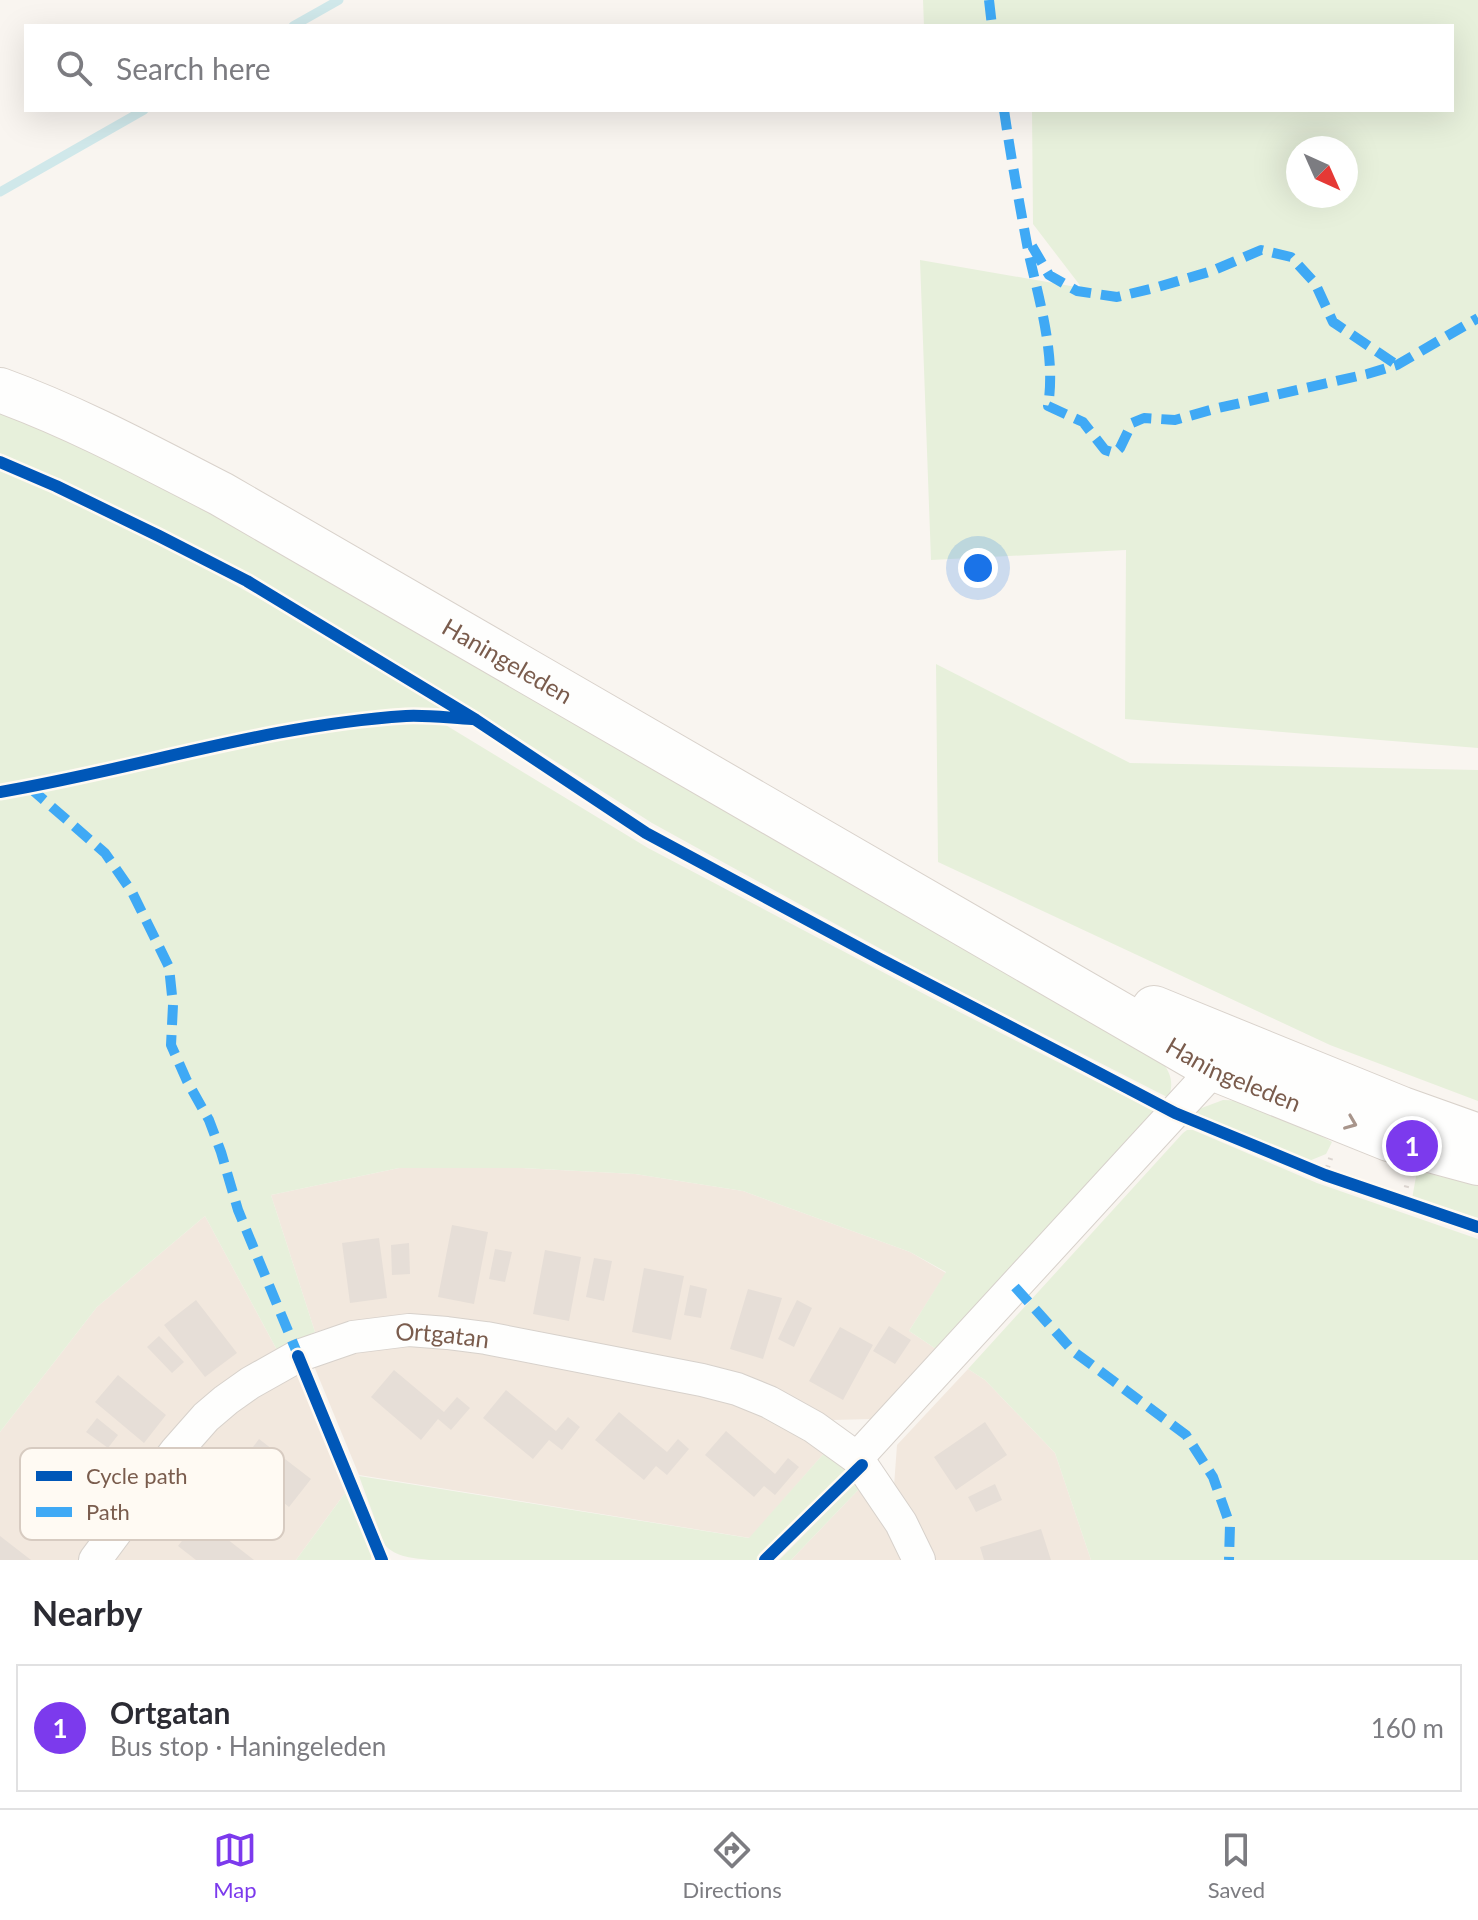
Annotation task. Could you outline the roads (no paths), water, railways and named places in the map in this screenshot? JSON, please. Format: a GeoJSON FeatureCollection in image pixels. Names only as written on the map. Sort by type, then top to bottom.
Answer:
{"type":"FeatureCollection","features":[{"type":"Feature","properties":{"kind":"main road","name":"Haningeleden"},"geometry":{"type":"LineString","coordinates":[[0,390],[118,441],[221,494],[1008,948],[1389,1139],[1478,1163]]}},
{"type":"Feature","properties":{"kind":"main road","name":"Haningeleden"},"geometry":{"type":"LineString","coordinates":[[1226,1056],[1402,1109],[1478,1136]]}},
{"type":"Feature","properties":{"kind":"street"},"geometry":{"type":"LineString","coordinates":[[857,1458],[1226,1056]]}},
{"type":"Feature","properties":{"kind":"street","name":"Ortgatan"},"geometry":{"type":"LineString","coordinates":[[179,1448],[226,1400],[298,1356],[353,1337],[409,1330],[486,1338],[702,1380],[769,1402],[814,1427],[857,1458],[901,1523],[919,1560]]}},
{"type":"Feature","properties":{"kind":"street","name":"Ortgatan"},"geometry":{"type":"LineString","coordinates":[[95,1560],[110,1540]]}},
{"type":"Feature","properties":{"kind":"waterway"},"geometry":{"type":"LineString","coordinates":[[297,24],[339,0]]}},
{"type":"Feature","properties":{"kind":"waterway"},"geometry":{"type":"LineString","coordinates":[[0,192],[140,112]]}},
{"type":"Feature","properties":{"kind":"place","name":"Ortgatan"},"geometry":{"type":"Point","coordinates":[1412,1146]}}]}
